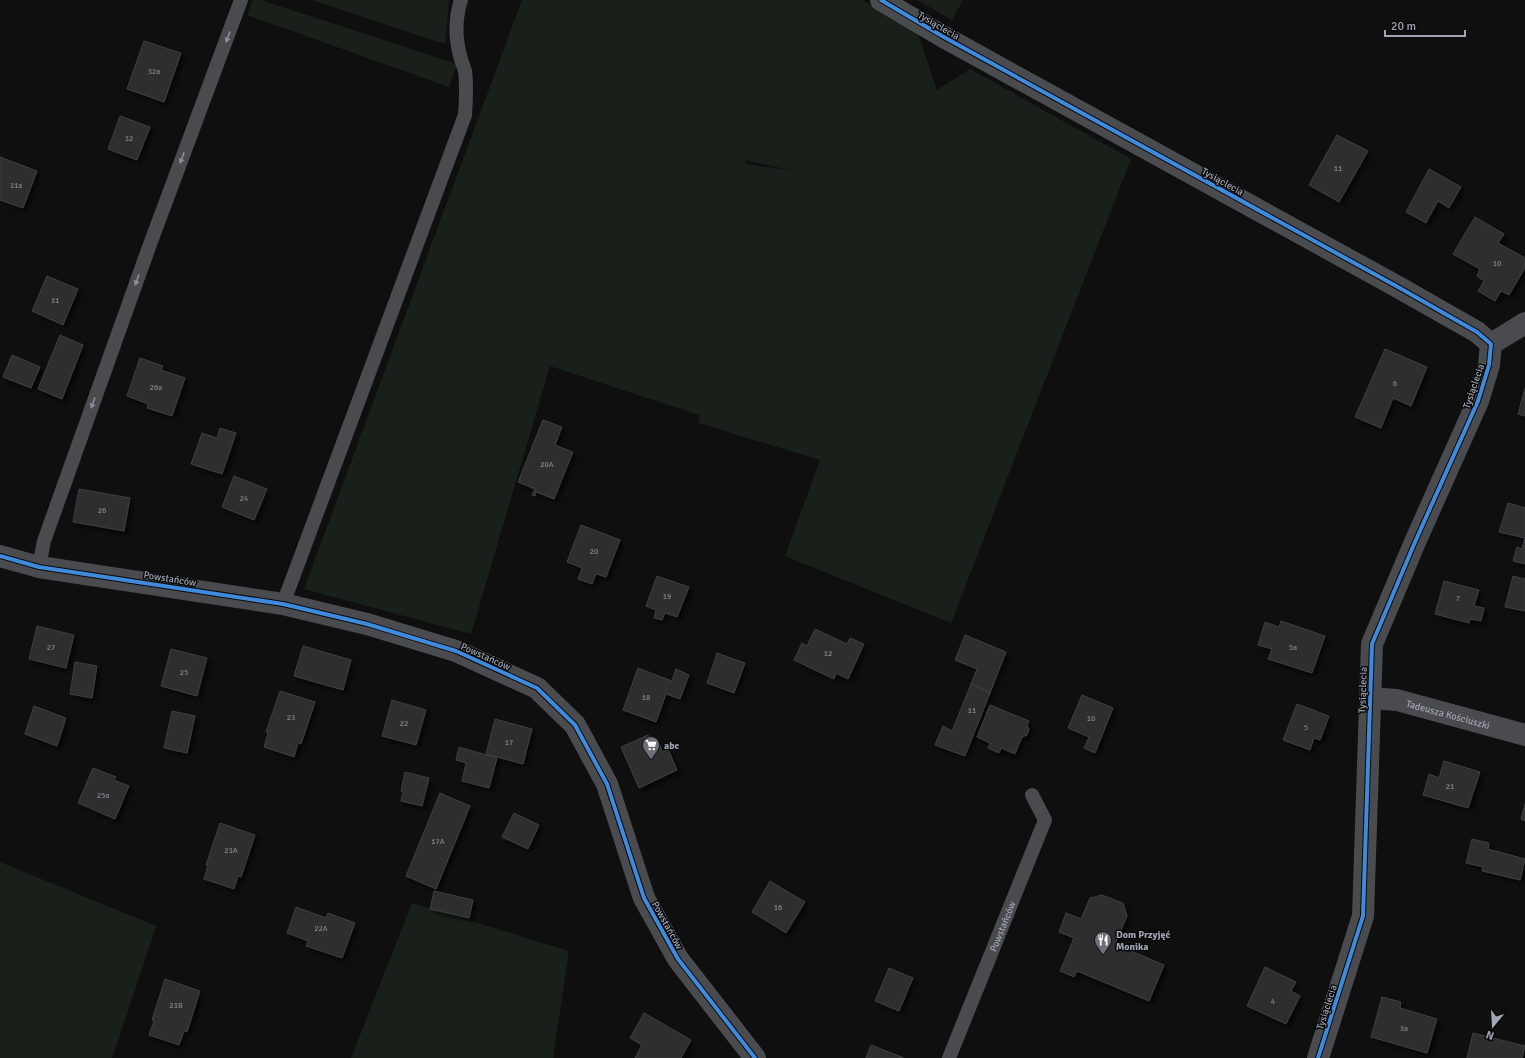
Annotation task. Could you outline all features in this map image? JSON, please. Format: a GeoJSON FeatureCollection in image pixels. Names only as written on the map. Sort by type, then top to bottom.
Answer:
{"type":"FeatureCollection","features":[{"type":"Feature","properties":{"kind":"street","name":"Tysiąclecia"},"geometry":{"type":"LineString","coordinates":[[881,0],[1398,287],[1477,332],[1491,344],[1489,365],[1478,401],[1415,542],[1372,644],[1363,916],[1318,1058]]}},
{"type":"Feature","properties":{"kind":"street"},"geometry":{"type":"LineString","coordinates":[[1491,344],[1525,323]]}},
{"type":"Feature","properties":{"kind":"street","name":"Powstańców"},"geometry":{"type":"LineString","coordinates":[[0,556],[39,567],[283,604],[367,624],[456,651],[537,688],[575,725],[607,784],[644,898],[678,959],[755,1058]]}},
{"type":"Feature","properties":{"kind":"street","name":"Tadeusza Kościuszki"},"geometry":{"type":"LineString","coordinates":[[1370,698],[1397,700],[1525,735]]}},
{"type":"Feature","properties":{"kind":"lane"},"geometry":{"type":"LineString","coordinates":[[39,567],[44,541],[96,393],[241,0]]}},
{"type":"Feature","properties":{"kind":"lane"},"geometry":{"type":"LineString","coordinates":[[283,604],[465,115],[467,92],[456,29],[457,11],[460,0]]}},
{"type":"Feature","properties":{"kind":"lane","name":"Powstańców"},"geometry":{"type":"LineString","coordinates":[[949,1058],[1045,820],[1032,795]]}},
{"type":"Feature","properties":{"kind":"shaded area"},"geometry":{"type":"Polygon","coordinates":[[[253,0],[261,0],[457,64],[449,87],[247,15],[253,0]]]}},
{"type":"Feature","properties":{"kind":"shaded area"},"geometry":{"type":"Polygon","coordinates":[[[313,0],[449,0],[445,44],[313,0]]]}},
{"type":"Feature","properties":{"kind":"shaded area"},"geometry":{"type":"Polygon","coordinates":[[[522,0],[862,0],[918,33],[937,90],[970,69],[1131,159],[951,623],[785,556],[820,460],[699,423],[699,415],[550,366],[471,634],[304,589],[522,0]],[[745,160],[745,164],[794,171],[745,160]]]}},
{"type":"Feature","properties":{"kind":"shaded area"},"geometry":{"type":"Polygon","coordinates":[[[917,0],[963,0],[952,20],[917,0]]]}},
{"type":"Feature","properties":{"kind":"shaded area"},"geometry":{"type":"Polygon","coordinates":[[[0,862],[156,926],[112,1058],[0,1058],[0,862]]]}},
{"type":"Feature","properties":{"kind":"shaded area"},"geometry":{"type":"Polygon","coordinates":[[[412,903],[569,951],[553,1058],[351,1058],[412,903]]]}},
{"type":"Feature","properties":{"kind":"building"},"geometry":{"type":"Polygon","coordinates":[[[144,41],[181,53],[164,102],[127,89],[144,41]]]}},
{"type":"Feature","properties":{"kind":"building"},"geometry":{"type":"Polygon","coordinates":[[[120,116],[150,127],[137,160],[108,149],[120,116]]]}},
{"type":"Feature","properties":{"kind":"building"},"geometry":{"type":"Polygon","coordinates":[[[1337,135],[1368,151],[1339,202],[1309,185],[1337,135]]]}},
{"type":"Feature","properties":{"kind":"building"},"geometry":{"type":"Polygon","coordinates":[[[0,157],[37,171],[23,208],[0,200],[0,157]]]}},
{"type":"Feature","properties":{"kind":"building"},"geometry":{"type":"Polygon","coordinates":[[[1429,169],[1461,187],[1449,208],[1438,201],[1426,223],[1406,212],[1429,169]]]}},
{"type":"Feature","properties":{"kind":"building"},"geometry":{"type":"Polygon","coordinates":[[[1475,217],[1504,234],[1498,243],[1525,258],[1525,268],[1509,295],[1501,291],[1495,301],[1478,291],[1484,281],[1477,276],[1480,269],[1453,254],[1475,217]]]}},
{"type":"Feature","properties":{"kind":"building"},"geometry":{"type":"Polygon","coordinates":[[[47,276],[78,289],[63,325],[32,311],[47,276]]]}},
{"type":"Feature","properties":{"kind":"building"},"geometry":{"type":"Polygon","coordinates":[[[60,335],[83,345],[62,399],[38,389],[60,335]]]}},
{"type":"Feature","properties":{"kind":"building"},"geometry":{"type":"Polygon","coordinates":[[[1385,349],[1427,367],[1411,406],[1393,398],[1381,428],[1355,417],[1385,349]]]}},
{"type":"Feature","properties":{"kind":"building"},"geometry":{"type":"Polygon","coordinates":[[[12,355],[40,367],[31,388],[3,377],[12,355]]]}},
{"type":"Feature","properties":{"kind":"building"},"geometry":{"type":"Polygon","coordinates":[[[140,358],[163,366],[161,370],[185,378],[172,416],[147,408],[148,404],[127,396],[140,358]]]}},
{"type":"Feature","properties":{"kind":"building"},"geometry":{"type":"Polygon","coordinates":[[[1525,388],[1525,416],[1518,414],[1525,388]]]}},
{"type":"Feature","properties":{"kind":"building"},"geometry":{"type":"Polygon","coordinates":[[[543,420],[562,427],[555,445],[573,452],[554,499],[536,492],[535,496],[532,495],[535,489],[518,482],[543,420]]]}},
{"type":"Feature","properties":{"kind":"building"},"geometry":{"type":"Polygon","coordinates":[[[220,428],[236,433],[222,474],[191,464],[202,433],[217,438],[220,428]]]}},
{"type":"Feature","properties":{"kind":"building"},"geometry":{"type":"Polygon","coordinates":[[[234,476],[267,489],[254,520],[222,507],[234,476]]]}},
{"type":"Feature","properties":{"kind":"building"},"geometry":{"type":"Polygon","coordinates":[[[79,489],[130,498],[124,531],[73,522],[79,489]]]}},
{"type":"Feature","properties":{"kind":"building"},"geometry":{"type":"Polygon","coordinates":[[[1508,503],[1525,508],[1525,538],[1499,532],[1508,503]]]}},
{"type":"Feature","properties":{"kind":"building"},"geometry":{"type":"Polygon","coordinates":[[[581,525],[620,540],[606,577],[596,574],[592,584],[578,579],[582,568],[567,562],[581,525]]]}},
{"type":"Feature","properties":{"kind":"building"},"geometry":{"type":"Polygon","coordinates":[[[1525,538],[1525,564],[1513,561],[1517,547],[1522,549],[1525,538]]]}},
{"type":"Feature","properties":{"kind":"building"},"geometry":{"type":"Polygon","coordinates":[[[657,576],[689,587],[677,617],[665,613],[662,620],[654,618],[656,610],[646,606],[657,576]]]}},
{"type":"Feature","properties":{"kind":"building"},"geometry":{"type":"Polygon","coordinates":[[[1513,576],[1525,579],[1525,611],[1505,607],[1513,576]]]}},
{"type":"Feature","properties":{"kind":"building"},"geometry":{"type":"Polygon","coordinates":[[[1444,581],[1479,590],[1474,606],[1484,608],[1481,621],[1470,619],[1469,623],[1435,614],[1444,581]]]}},
{"type":"Feature","properties":{"kind":"building"},"geometry":{"type":"Polygon","coordinates":[[[1281,621],[1325,636],[1312,673],[1268,659],[1272,649],[1258,645],[1265,622],[1279,627],[1281,621]]]}},
{"type":"Feature","properties":{"kind":"building"},"geometry":{"type":"Polygon","coordinates":[[[37,626],[74,635],[66,668],[29,659],[37,626]]]}},
{"type":"Feature","properties":{"kind":"building"},"geometry":{"type":"Polygon","coordinates":[[[815,629],[847,644],[850,638],[864,644],[848,679],[836,673],[834,679],[794,660],[802,643],[807,646],[815,629]]]}},
{"type":"Feature","properties":{"kind":"building"},"geometry":{"type":"Polygon","coordinates":[[[965,635],[1006,652],[990,693],[971,684],[977,669],[955,660],[965,635]]]}},
{"type":"Feature","properties":{"kind":"building"},"geometry":{"type":"Polygon","coordinates":[[[303,646],[351,660],[343,690],[294,676],[303,646]]]}},
{"type":"Feature","properties":{"kind":"building"},"geometry":{"type":"Polygon","coordinates":[[[171,649],[207,658],[197,696],[161,686],[171,649]]]}},
{"type":"Feature","properties":{"kind":"building"},"geometry":{"type":"Polygon","coordinates":[[[717,653],[745,663],[734,693],[707,683],[717,653]]]}},
{"type":"Feature","properties":{"kind":"building"},"geometry":{"type":"Polygon","coordinates":[[[75,662],[97,666],[92,698],[70,694],[75,662]]]}},
{"type":"Feature","properties":{"kind":"building"},"geometry":{"type":"Polygon","coordinates":[[[638,668],[672,681],[676,669],[689,675],[680,699],[666,694],[656,722],[623,710],[638,668]]]}},
{"type":"Feature","properties":{"kind":"building"},"geometry":{"type":"Polygon","coordinates":[[[971,684],[990,693],[965,756],[935,745],[943,726],[952,731],[971,684]]]}},
{"type":"Feature","properties":{"kind":"building"},"geometry":{"type":"Polygon","coordinates":[[[280,691],[315,702],[301,744],[298,743],[294,757],[264,747],[268,733],[266,732],[280,691]]]}},
{"type":"Feature","properties":{"kind":"building"},"geometry":{"type":"Polygon","coordinates":[[[1082,695],[1113,708],[1095,753],[1084,748],[1089,737],[1068,728],[1082,695]]]}},
{"type":"Feature","properties":{"kind":"building"},"geometry":{"type":"Polygon","coordinates":[[[392,700],[426,710],[416,745],[382,736],[392,700]]]}},
{"type":"Feature","properties":{"kind":"building"},"geometry":{"type":"Polygon","coordinates":[[[1297,704],[1329,716],[1320,740],[1314,738],[1310,750],[1283,740],[1297,704]]]}},
{"type":"Feature","properties":{"kind":"building"},"geometry":{"type":"Polygon","coordinates":[[[990,705],[1029,721],[1027,725],[1029,729],[1027,735],[1022,737],[1015,754],[1001,748],[999,753],[988,748],[990,743],[977,737],[990,705]]]}},
{"type":"Feature","properties":{"kind":"building"},"geometry":{"type":"Polygon","coordinates":[[[34,706],[66,718],[57,746],[25,734],[34,706]]]}},
{"type":"Feature","properties":{"kind":"building"},"geometry":{"type":"Polygon","coordinates":[[[172,711],[195,716],[187,753],[164,748],[172,711]]]}},
{"type":"Feature","properties":{"kind":"building"},"geometry":{"type":"Polygon","coordinates":[[[495,719],[532,729],[523,764],[486,754],[495,719]]]}},
{"type":"Feature","properties":{"kind":"building"},"geometry":{"type":"Polygon","coordinates":[[[648,735],[653,748],[660,745],[662,752],[668,749],[677,770],[639,788],[621,747],[648,735]]]}},
{"type":"Feature","properties":{"kind":"building"},"geometry":{"type":"Polygon","coordinates":[[[459,747],[497,758],[489,788],[462,781],[466,763],[456,760],[459,747]]]}},
{"type":"Feature","properties":{"kind":"building"},"geometry":{"type":"Polygon","coordinates":[[[1444,761],[1480,772],[1468,808],[1423,795],[1429,774],[1439,778],[1444,761]]]}},
{"type":"Feature","properties":{"kind":"building"},"geometry":{"type":"Polygon","coordinates":[[[93,768],[116,777],[114,780],[129,786],[115,819],[78,803],[93,768]]]}},
{"type":"Feature","properties":{"kind":"building"},"geometry":{"type":"Polygon","coordinates":[[[405,772],[429,778],[422,806],[401,801],[403,792],[401,791],[405,772]]]}},
{"type":"Feature","properties":{"kind":"building"},"geometry":{"type":"Polygon","coordinates":[[[440,793],[470,806],[436,889],[406,876],[440,793]]]}},
{"type":"Feature","properties":{"kind":"building"},"geometry":{"type":"Polygon","coordinates":[[[1525,804],[1525,821],[1521,819],[1525,804]]]}},
{"type":"Feature","properties":{"kind":"building"},"geometry":{"type":"Polygon","coordinates":[[[514,813],[539,825],[528,849],[502,837],[514,813]]]}},
{"type":"Feature","properties":{"kind":"building"},"geometry":{"type":"Polygon","coordinates":[[[220,823],[255,835],[241,877],[238,876],[234,889],[204,879],[208,865],[206,865],[220,823]]]}},
{"type":"Feature","properties":{"kind":"building"},"geometry":{"type":"Polygon","coordinates":[[[1472,839],[1489,843],[1488,849],[1525,859],[1520,880],[1482,871],[1483,867],[1466,863],[1472,839]]]}},
{"type":"Feature","properties":{"kind":"building"},"geometry":{"type":"Polygon","coordinates":[[[770,881],[805,902],[786,933],[752,912],[770,881]]]}},
{"type":"Feature","properties":{"kind":"building"},"geometry":{"type":"Polygon","coordinates":[[[434,891],[473,900],[469,918],[430,909],[434,891]]]}},
{"type":"Feature","properties":{"kind":"building","name":"Dom Przyjęć Monika"},"geometry":{"type":"Polygon","coordinates":[[[1102,895],[1123,903],[1127,916],[1115,944],[1164,965],[1149,1001],[1077,971],[1074,977],[1060,971],[1074,938],[1059,932],[1066,913],[1081,919],[1090,898],[1102,895]]]}},
{"type":"Feature","properties":{"kind":"building"},"geometry":{"type":"Polygon","coordinates":[[[296,907],[326,918],[328,913],[355,923],[342,958],[306,946],[308,941],[287,933],[296,907]]]}},
{"type":"Feature","properties":{"kind":"building"},"geometry":{"type":"Polygon","coordinates":[[[1265,967],[1296,982],[1291,991],[1300,996],[1286,1024],[1247,1006],[1265,967]]]}},
{"type":"Feature","properties":{"kind":"building"},"geometry":{"type":"Polygon","coordinates":[[[889,968],[913,978],[899,1011],[875,1001],[889,968]]]}},
{"type":"Feature","properties":{"kind":"building"},"geometry":{"type":"Polygon","coordinates":[[[165,979],[200,991],[187,1032],[184,1031],[179,1045],[149,1035],[154,1021],[152,1020],[165,979]]]}},
{"type":"Feature","properties":{"kind":"building"},"geometry":{"type":"Polygon","coordinates":[[[1382,997],[1401,1002],[1400,1008],[1437,1019],[1427,1053],[1371,1037],[1382,997]]]}},
{"type":"Feature","properties":{"kind":"building"},"geometry":{"type":"Polygon","coordinates":[[[644,1013],[691,1040],[681,1058],[635,1058],[642,1045],[630,1038],[644,1013]]]}},
{"type":"Feature","properties":{"kind":"building"},"geometry":{"type":"Polygon","coordinates":[[[1473,1033],[1525,1046],[1522,1058],[1467,1058],[1473,1033]]]}},
{"type":"Feature","properties":{"kind":"building"},"geometry":{"type":"Polygon","coordinates":[[[871,1045],[904,1058],[866,1058],[871,1045]]]}},
{"type":"Feature","properties":{"kind":"cycle path"},"geometry":{"type":"LineString","coordinates":[[881,0],[942,36],[1398,287],[1477,332],[1491,344],[1489,365],[1478,401],[1415,542],[1372,644],[1363,916],[1318,1058]]}},
{"type":"Feature","properties":{"kind":"cycle path"},"geometry":{"type":"LineString","coordinates":[[0,556],[39,567],[283,604],[367,624],[456,651],[537,688],[575,725],[607,784],[644,898],[678,959],[755,1058]]}},
{"type":"Feature","properties":{"kind":"place","name":"abc"},"geometry":{"type":"Point","coordinates":[651,760]}},
{"type":"Feature","properties":{"kind":"place","name":"Dom Przyjęć Monika"},"geometry":{"type":"Point","coordinates":[1103,955]}}]}
